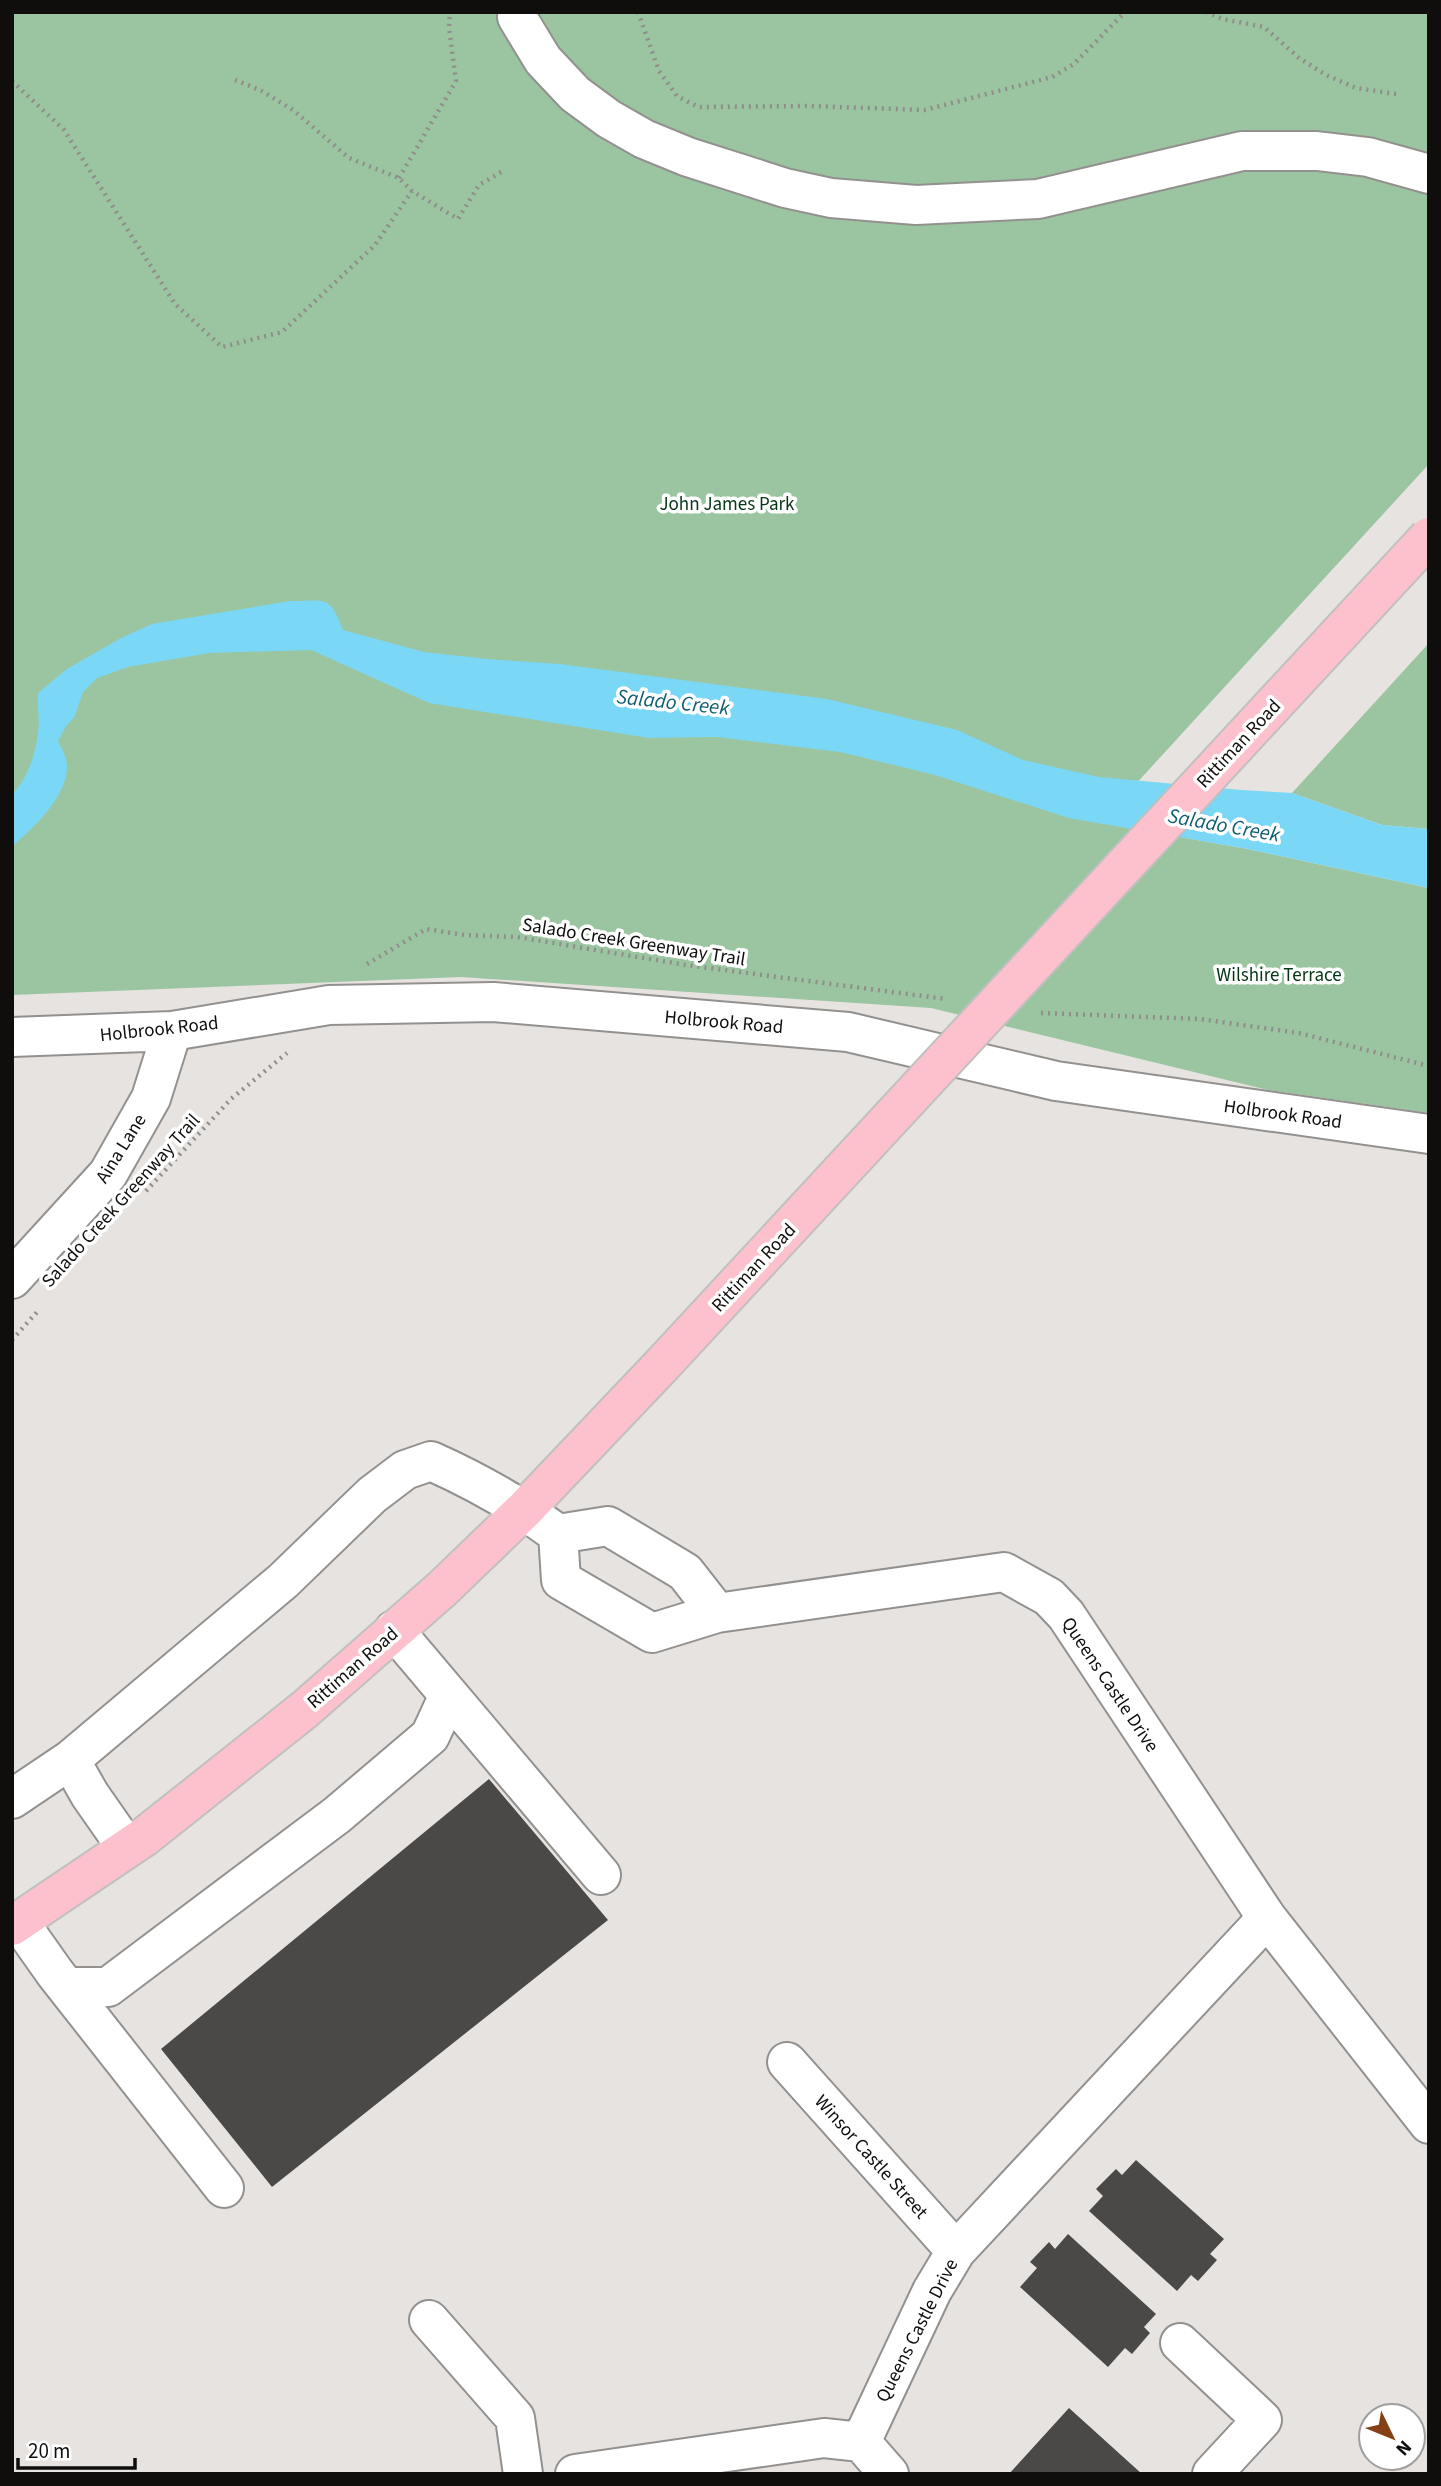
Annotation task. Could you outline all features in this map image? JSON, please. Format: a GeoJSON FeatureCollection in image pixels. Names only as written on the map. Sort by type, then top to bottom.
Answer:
{"type":"FeatureCollection","features":[{"type":"Feature","properties":{"kind":"main road","name":"Rittiman Road"},"geometry":{"type":"LineString","coordinates":[[15,1924],[127,1848],[304,1710],[442,1589],[524,1510],[661,1366],[1429,537]]}},
{"type":"Feature","properties":{"kind":"street"},"geometry":{"type":"LineString","coordinates":[[517,17],[543,60],[575,94],[609,119],[644,139],[688,157],[785,188],[831,198],[916,205],[1038,199],[1242,151],[1317,151],[1368,157],[1429,174]]}},
{"type":"Feature","properties":{"kind":"street","name":"Holbrook Road"},"geometry":{"type":"LineString","coordinates":[[12,1037],[172,1031],[328,1005],[493,1002],[848,1032],[1056,1080],[1429,1134]]}},
{"type":"Feature","properties":{"kind":"street","name":"Aina Lane"},"geometry":{"type":"LineString","coordinates":[[12,1279],[108,1174],[151,1098],[172,1031]]}},
{"type":"Feature","properties":{"kind":"street"},"geometry":{"type":"LineString","coordinates":[[12,1799],[70,1760],[283,1581],[372,1495],[405,1470],[431,1461],[524,1510],[558,1534],[608,1526],[685,1572],[717,1613]]}},
{"type":"Feature","properties":{"kind":"street","name":"Queens Castle Drive"},"geometry":{"type":"LineString","coordinates":[[558,1534],[561,1580],[652,1633],[717,1613],[1004,1572],[1049,1597],[1066,1615],[1267,1917],[1429,2124]]}},
{"type":"Feature","properties":{"kind":"street"},"geometry":{"type":"LineString","coordinates":[[394,1630],[601,1875]]}},
{"type":"Feature","properties":{"kind":"street"},"geometry":{"type":"LineString","coordinates":[[67,1986],[108,1987],[337,1815],[430,1735],[449,1695]]}},
{"type":"Feature","properties":{"kind":"street"},"geometry":{"type":"LineString","coordinates":[[70,1760],[90,1795],[127,1848]]}},
{"type":"Feature","properties":{"kind":"street","name":"Queens Castle Drive"},"geometry":{"type":"LineString","coordinates":[[861,2442],[932,2291],[956,2251],[1267,1917]]}},
{"type":"Feature","properties":{"kind":"street"},"geometry":{"type":"LineString","coordinates":[[15,1924],[225,2188]]}},
{"type":"Feature","properties":{"kind":"street","name":"Winsor Castle Street"},"geometry":{"type":"LineString","coordinates":[[787,2062],[956,2251]]}},
{"type":"Feature","properties":{"kind":"street"},"geometry":{"type":"LineString","coordinates":[[439,2331],[515,2418],[523,2474]]}},
{"type":"Feature","properties":{"kind":"street"},"geometry":{"type":"LineString","coordinates":[[1180,2343],[1262,2420],[1212,2474]]}},
{"type":"Feature","properties":{"kind":"street"},"geometry":{"type":"LineString","coordinates":[[575,2474],[824,2438],[861,2442],[890,2474]]}},
{"type":"Feature","properties":{"kind":"path"},"geometry":{"type":"LineString","coordinates":[[399,178],[456,81],[450,12]]}},
{"type":"Feature","properties":{"kind":"path"},"geometry":{"type":"LineString","coordinates":[[638,12],[659,71],[677,96],[698,107],[808,106],[925,110],[1052,78],[1074,64],[1125,12]]}},
{"type":"Feature","properties":{"kind":"path"},"geometry":{"type":"LineString","coordinates":[[1206,12],[1223,19],[1264,27],[1299,58],[1326,75],[1356,88],[1396,94]]}},
{"type":"Feature","properties":{"kind":"path"},"geometry":{"type":"LineString","coordinates":[[235,80],[260,90],[293,110],[349,158],[399,178],[412,191],[457,219],[480,185],[503,171]]}},
{"type":"Feature","properties":{"kind":"path"},"geometry":{"type":"LineString","coordinates":[[12,81],[64,130],[175,304],[222,348],[282,332],[375,245],[412,191]]}},
{"type":"Feature","properties":{"kind":"path","name":"Salado Creek Greenway Trail"},"geometry":{"type":"LineString","coordinates":[[328,1005],[335,983],[426,929],[517,937],[686,965],[955,1001]]}},
{"type":"Feature","properties":{"kind":"path"},"geometry":{"type":"LineString","coordinates":[[1036,1012],[1200,1019],[1298,1033],[1429,1066]]}},
{"type":"Feature","properties":{"kind":"path","name":"Salado Creek Greenway Trail"},"geometry":{"type":"LineString","coordinates":[[139,1199],[230,1099],[291,1050]]}},
{"type":"Feature","properties":{"kind":"path","name":"Salado Creek Greenway Trail"},"geometry":{"type":"LineString","coordinates":[[12,1340],[39,1310]]}},
{"type":"Feature","properties":{"kind":"green space","name":"John James Park"},"geometry":{"type":"Polygon","coordinates":[[[12,12],[1429,12],[1429,464],[1100,823],[1248,849],[1429,888],[1429,1113],[1268,1090],[931,1008],[461,977],[12,995],[12,12]]]}},
{"type":"Feature","properties":{"kind":"green space"},"geometry":{"type":"Polygon","coordinates":[[[1429,643],[1429,829],[1382,825],[1292,793],[1429,643]]]}},
{"type":"Feature","properties":{"kind":"water","name":"Salado Creek"},"geometry":{"type":"Polygon","coordinates":[[[290,601],[325,602],[334,610],[343,630],[424,652],[560,664],[827,699],[957,730],[1023,760],[1099,777],[1292,793],[1382,825],[1429,829],[1429,888],[1248,849],[1069,818],[935,775],[840,752],[717,737],[649,738],[429,703],[311,650],[209,653],[128,667],[97,678],[83,692],[74,718],[58,741],[67,763],[61,789],[39,821],[12,846],[12,794],[26,774],[35,749],[39,728],[38,693],[67,669],[121,638],[152,624],[290,601]]]}},
{"type":"Feature","properties":{"kind":"building"},"geometry":{"type":"Polygon","coordinates":[[[489,1779],[608,1920],[272,2187],[161,2049],[489,1779]]]}},
{"type":"Feature","properties":{"kind":"building"},"geometry":{"type":"Polygon","coordinates":[[[1136,2160],[1224,2239],[1210,2254],[1217,2260],[1198,2281],[1191,2275],[1177,2291],[1089,2211],[1103,2196],[1096,2189],[1116,2169],[1122,2175],[1136,2160]]]}},
{"type":"Feature","properties":{"kind":"building"},"geometry":{"type":"Polygon","coordinates":[[[1068,2234],[1156,2314],[1144,2327],[1150,2333],[1132,2354],[1125,2348],[1108,2367],[1020,2287],[1037,2268],[1030,2262],[1049,2242],[1055,2249],[1068,2234]]]}},
{"type":"Feature","properties":{"kind":"building"},"geometry":{"type":"Polygon","coordinates":[[[1069,2408],[1142,2474],[1009,2474],[1069,2408]]]}},
{"type":"Feature","properties":{"kind":"park label","name":"Wilshire Terrace"},"geometry":{"type":"Point","coordinates":[1279,974]}}]}
